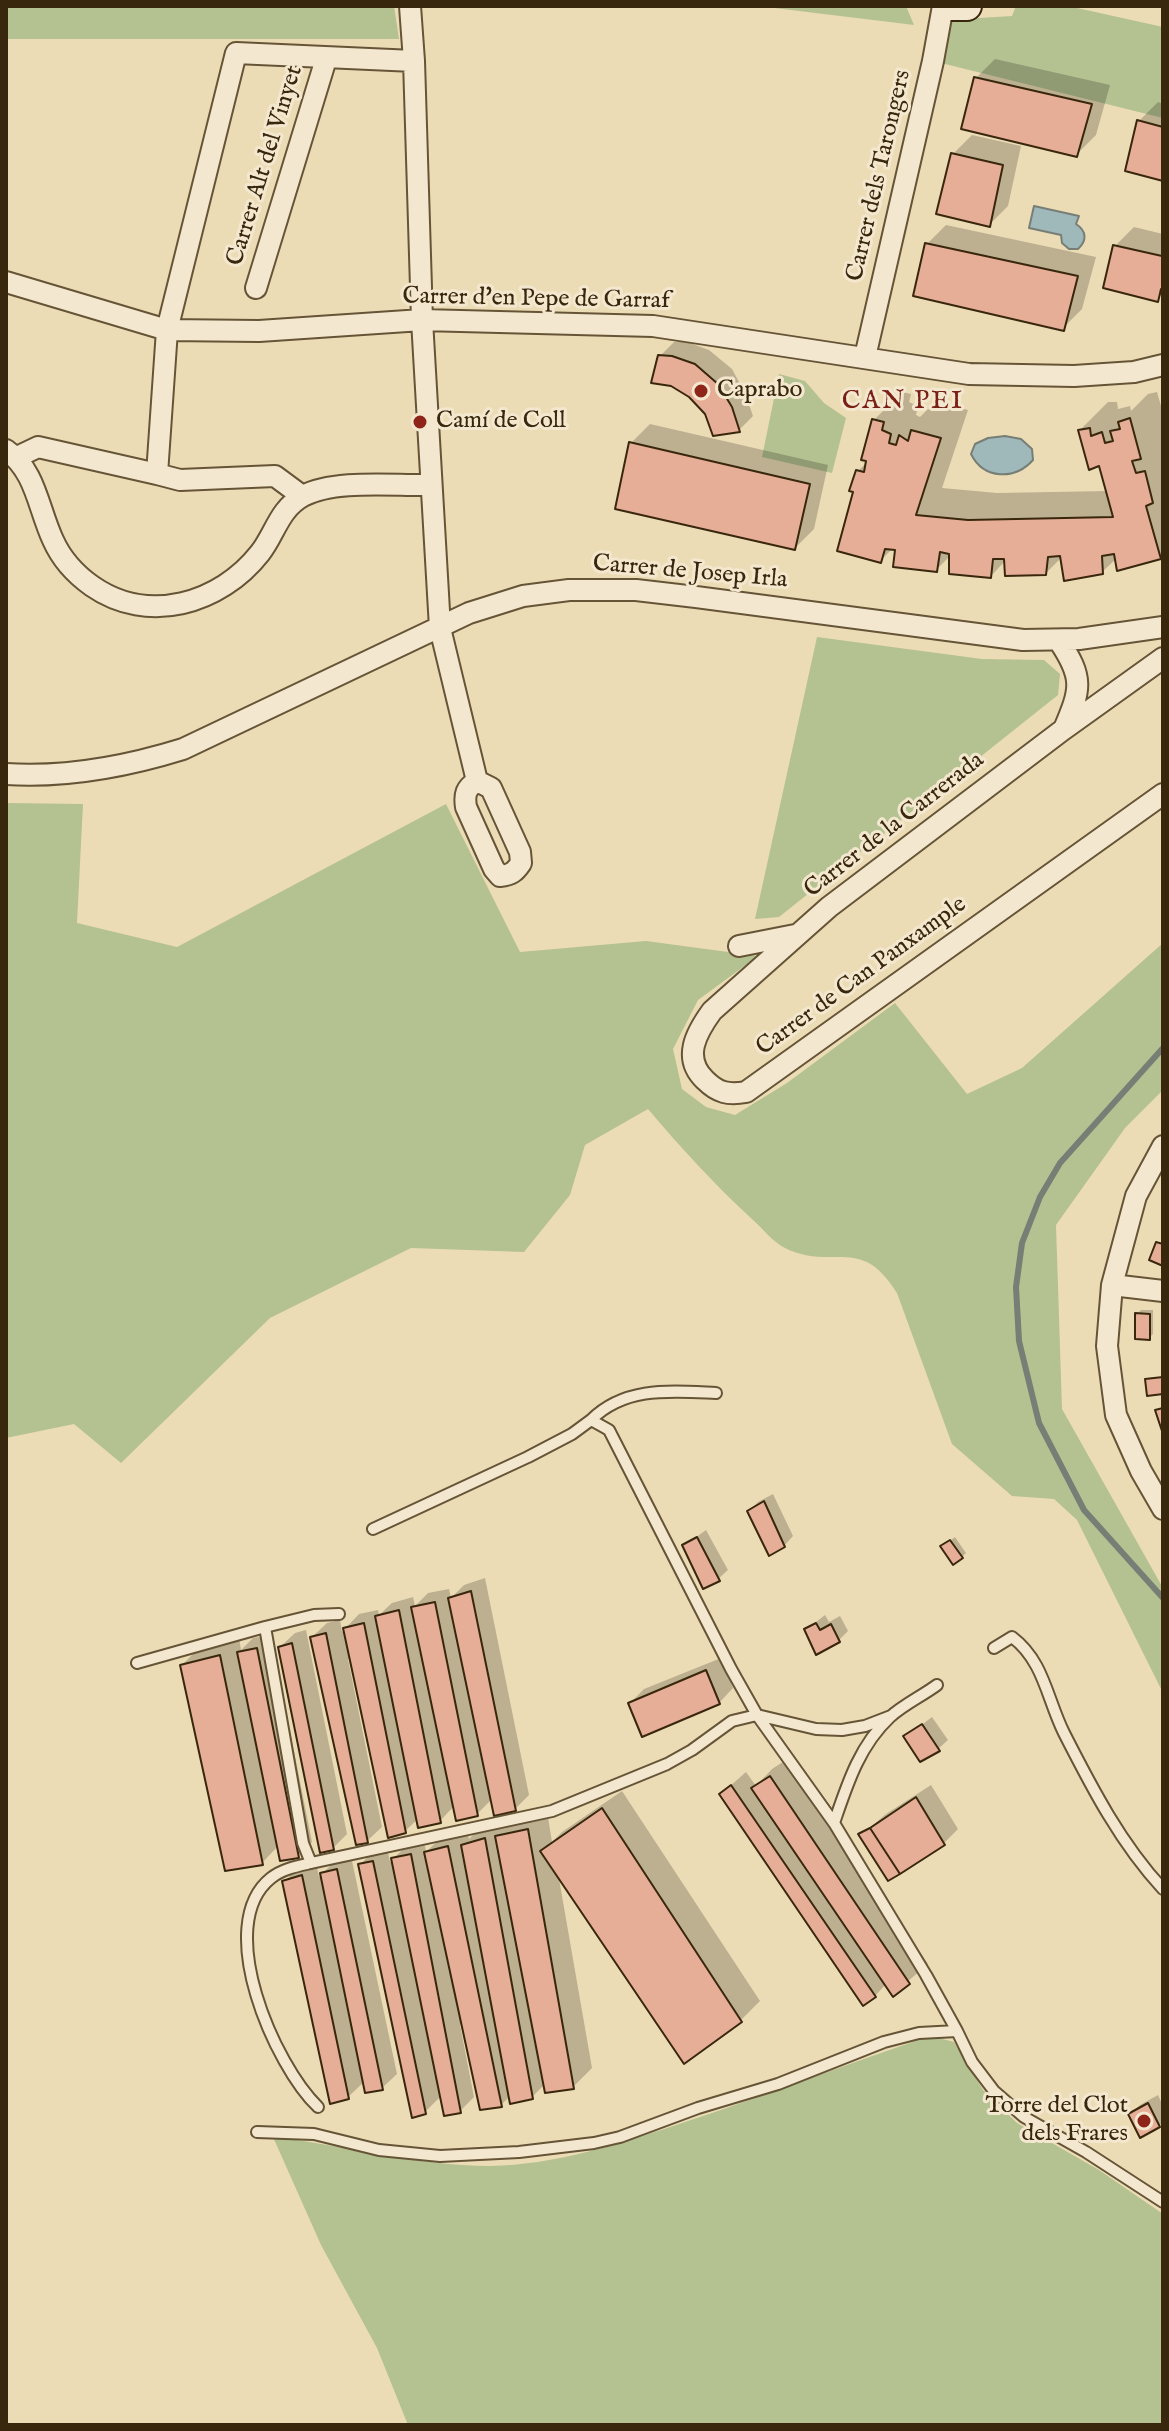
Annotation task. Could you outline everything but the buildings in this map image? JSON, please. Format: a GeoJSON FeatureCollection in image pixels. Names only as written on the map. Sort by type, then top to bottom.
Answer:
{"type":"FeatureCollection","features":[{"type":"Feature","properties":{"kind":"street"},"geometry":{"type":"LineString","coordinates":[[410,6],[422,320],[440,628],[477,781]]}},
{"type":"Feature","properties":{"kind":"street","name":"Carrer dels Tarongers"},"geometry":{"type":"LineString","coordinates":[[865,357],[943,6]]}},
{"type":"Feature","properties":{"kind":"street"},"geometry":{"type":"LineString","coordinates":[[950,6],[967,6]]}},
{"type":"Feature","properties":{"kind":"street"},"geometry":{"type":"LineString","coordinates":[[157,474],[167,330],[236,53],[414,61]]}},
{"type":"Feature","properties":{"kind":"street","name":"Carrer Alt del Vinyet"},"geometry":{"type":"LineString","coordinates":[[256,288],[326,59]]}},
{"type":"Feature","properties":{"kind":"street","name":"Carrer d'en Pepe de Garraf"},"geometry":{"type":"LineString","coordinates":[[6,282],[167,330],[259,331],[422,320],[653,326],[984,374],[1074,376],[1134,372],[1163,365]]}},
{"type":"Feature","properties":{"kind":"street"},"geometry":{"type":"LineString","coordinates":[[302,496],[275,476],[180,480],[38,447],[11,454],[32,483],[53,540],[78,575],[109,595],[151,606],[173,606],[195,601],[226,585],[260,553],[280,517],[302,496],[333,487],[430,485]]}},
{"type":"Feature","properties":{"kind":"street","name":"Carrer de Josep Irla"},"geometry":{"type":"LineString","coordinates":[[6,774],[88,771],[134,764],[183,749],[469,613],[523,596],[569,590],[636,590],[1023,640],[1059,641],[1163,627]]}},
{"type":"Feature","properties":{"kind":"street"},"geometry":{"type":"LineString","coordinates":[[1059,641],[1074,664],[1078,681],[1074,706],[1064,729]]}},
{"type":"Feature","properties":{"kind":"street","name":"Carrer de la Carrerada"},"geometry":{"type":"LineString","coordinates":[[761,968],[829,907],[1163,658]]}},
{"type":"Feature","properties":{"kind":"street","name":"Carrer de Can Panxample"},"geometry":{"type":"LineString","coordinates":[[761,968],[712,1011],[701,1025],[694,1043],[692,1056],[696,1071],[711,1087],[727,1095],[746,1092],[1163,794]]}},
{"type":"Feature","properties":{"kind":"street"},"geometry":{"type":"LineString","coordinates":[[739,946],[799,934]]}},
{"type":"Feature","properties":{"kind":"street"},"geometry":{"type":"LineString","coordinates":[[1163,1146],[1136,1196],[1112,1285],[1107,1346],[1116,1415],[1141,1471],[1163,1509]]}},
{"type":"Feature","properties":{"kind":"street"},"geometry":{"type":"LineString","coordinates":[[1112,1285],[1163,1291]]}},
{"type":"Feature","properties":{"kind":"lane"},"geometry":{"type":"LineString","coordinates":[[373,1529],[572,1434],[615,1402],[641,1393],[716,1393]]}},
{"type":"Feature","properties":{"kind":"lane"},"geometry":{"type":"LineString","coordinates":[[591,1420],[609,1430],[757,1715],[834,1823],[926,1975],[972,2062],[994,2091],[1024,2117],[1086,2152],[1163,2202]]}},
{"type":"Feature","properties":{"kind":"lane"},"geometry":{"type":"LineString","coordinates":[[137,1663],[314,1615],[339,1614]]}},
{"type":"Feature","properties":{"kind":"lane"},"geometry":{"type":"LineString","coordinates":[[265,1627],[303,1843],[311,1863]]}},
{"type":"Feature","properties":{"kind":"lane"},"geometry":{"type":"LineString","coordinates":[[994,1648],[1012,1637],[1034,1658],[1063,1730],[1117,1832],[1163,1889]]}},
{"type":"Feature","properties":{"kind":"lane"},"geometry":{"type":"LineString","coordinates":[[318,2107],[302,2092],[287,2070],[255,1989],[247,1925],[254,1903],[270,1879],[311,1863],[552,1811],[667,1764],[732,1721],[757,1715],[816,1729],[842,1730],[865,1726],[891,1716],[937,1685]]}},
{"type":"Feature","properties":{"kind":"lane"},"geometry":{"type":"LineString","coordinates":[[834,1823],[857,1761],[866,1745],[891,1716]]}},
{"type":"Feature","properties":{"kind":"lane"},"geometry":{"type":"LineString","coordinates":[[257,2132],[314,2134],[379,2150],[440,2156],[519,2152],[594,2143],[778,2084],[884,2042],[929,2031],[957,2031]]}},
{"type":"Feature","properties":{"kind":"green space"},"geometry":{"type":"Polygon","coordinates":[[[6,6],[394,6],[399,39],[6,39],[6,6]]]}},
{"type":"Feature","properties":{"kind":"green space"},"geometry":{"type":"Polygon","coordinates":[[[758,6],[906,6],[914,25],[758,6]]]}},
{"type":"Feature","properties":{"kind":"green space"},"geometry":{"type":"Polygon","coordinates":[[[1016,6],[1068,6],[1163,27],[1163,118],[933,61],[947,20],[1012,16],[1016,6]]]}},
{"type":"Feature","properties":{"kind":"green space"},"geometry":{"type":"Polygon","coordinates":[[[779,374],[805,381],[824,403],[846,418],[832,473],[762,457],[779,374]]]}},
{"type":"Feature","properties":{"kind":"green space"},"geometry":{"type":"Polygon","coordinates":[[[817,637],[982,659],[1044,660],[1060,674],[1058,695],[779,917],[755,919],[817,637]]]}},
{"type":"Feature","properties":{"kind":"green space"},"geometry":{"type":"Polygon","coordinates":[[[6,803],[83,804],[77,923],[177,947],[446,804],[520,952],[646,941],[758,956],[698,1000],[673,1049],[682,1089],[706,1107],[735,1115],[787,1083],[895,1003],[967,1094],[1022,1068],[1163,943],[1163,1090],[1125,1128],[1056,1225],[1062,1409],[1163,1588],[1163,1693],[1077,1520],[1054,1499],[1012,1496],[952,1444],[897,1293],[884,1275],[871,1264],[858,1259],[818,1257],[785,1248],[712,1180],[648,1109],[585,1145],[570,1195],[524,1252],[411,1248],[270,1318],[121,1463],[74,1424],[6,1438],[6,803]]]}},
{"type":"Feature","properties":{"kind":"green space"},"geometry":{"type":"Polygon","coordinates":[[[931,2036],[954,2042],[983,2090],[1017,2123],[1099,2170],[1163,2214],[1163,2425],[408,2425],[377,2348],[321,2245],[273,2137],[435,2163],[490,2166],[539,2162],[637,2138],[931,2036]]]}},
{"type":"Feature","properties":{"kind":"water"},"geometry":{"type":"Polygon","coordinates":[[[1034,206],[1079,216],[1076,224],[1084,236],[1081,246],[1069,249],[1062,243],[1061,235],[1029,228],[1034,206]]]}},
{"type":"Feature","properties":{"kind":"water"},"geometry":{"type":"Polygon","coordinates":[[[1005,436],[1021,439],[1032,449],[1033,460],[1026,467],[1009,474],[992,473],[977,463],[971,454],[975,444],[988,438],[1005,436]]]}},
{"type":"Feature","properties":{"kind":"waterway"},"geometry":{"type":"LineString","coordinates":[[1163,1048],[1060,1163],[1040,1197],[1022,1243],[1016,1287],[1019,1341],[1039,1423],[1084,1510],[1163,1598]]}},
{"type":"Feature","properties":{"kind":"place","name":"Caprabo"},"geometry":{"type":"Point","coordinates":[701,391]}},
{"type":"Feature","properties":{"kind":"place","name":"Camí de Coll"},"geometry":{"type":"Point","coordinates":[420,422]}},
{"type":"Feature","properties":{"kind":"place","name":"Torre del Clot dels Frares"},"geometry":{"type":"Point","coordinates":[1144,2121]}},
{"type":"Feature","properties":{"kind":"district","name":"CAN PEI"},"geometry":{"type":"Point","coordinates":[903,403]}}]}
